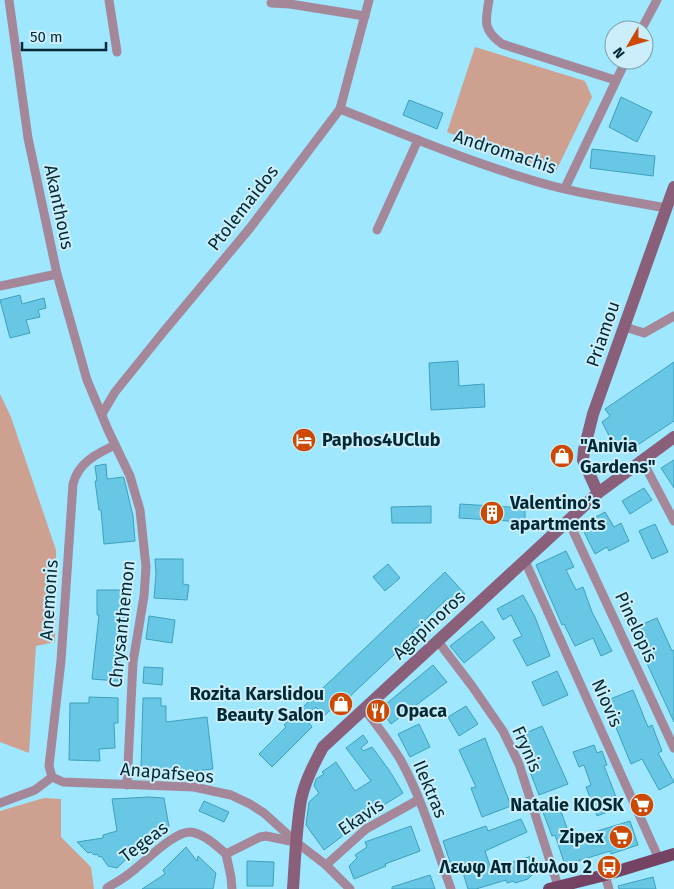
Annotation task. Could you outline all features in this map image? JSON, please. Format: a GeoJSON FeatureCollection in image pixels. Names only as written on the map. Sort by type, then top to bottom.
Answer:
{"type":"FeatureCollection","features":[{"type":"Feature","properties":{"kind":"main road","name":"Priamou"},"geometry":{"type":"LineString","coordinates":[[598,493],[583,460],[584,450],[593,414],[674,187]]}},
{"type":"Feature","properties":{"kind":"main road","name":"Agapinoros"},"geometry":{"type":"LineString","coordinates":[[293,889],[301,800],[314,763],[323,747],[598,493],[674,437]]}},
{"type":"Feature","properties":{"kind":"main road"},"geometry":{"type":"LineString","coordinates":[[554,888],[674,854]]}},
{"type":"Feature","properties":{"kind":"street","name":"Akanthous"},"geometry":{"type":"LineString","coordinates":[[9,0],[28,138],[57,274],[87,380],[102,414]]}},
{"type":"Feature","properties":{"kind":"street"},"geometry":{"type":"LineString","coordinates":[[109,0],[117,52]]}},
{"type":"Feature","properties":{"kind":"street","name":"Ptolemaidos"},"geometry":{"type":"LineString","coordinates":[[102,414],[116,392],[250,228],[340,109],[369,0]]}},
{"type":"Feature","properties":{"kind":"street"},"geometry":{"type":"LineString","coordinates":[[489,0],[486,28],[502,44],[615,80]]}},
{"type":"Feature","properties":{"kind":"street"},"geometry":{"type":"LineString","coordinates":[[646,20],[657,0]]}},
{"type":"Feature","properties":{"kind":"street"},"geometry":{"type":"LineString","coordinates":[[271,3],[290,4],[365,16]]}},
{"type":"Feature","properties":{"kind":"street"},"geometry":{"type":"LineString","coordinates":[[565,188],[620,70]]}},
{"type":"Feature","properties":{"kind":"street","name":"Andromachis"},"geometry":{"type":"LineString","coordinates":[[340,109],[418,140],[526,179],[666,208]]}},
{"type":"Feature","properties":{"kind":"street"},"geometry":{"type":"LineString","coordinates":[[377,230],[418,140]]}},
{"type":"Feature","properties":{"kind":"street"},"geometry":{"type":"LineString","coordinates":[[0,286],[57,274]]}},
{"type":"Feature","properties":{"kind":"street"},"geometry":{"type":"LineString","coordinates":[[624,326],[644,333],[674,316]]}},
{"type":"Feature","properties":{"kind":"street","name":"Chrysanthemon"},"geometry":{"type":"LineString","coordinates":[[102,414],[114,445],[124,461],[134,488],[143,528],[146,566],[144,596],[133,662],[127,785]]}},
{"type":"Feature","properties":{"kind":"street","name":"Anemonis"},"geometry":{"type":"LineString","coordinates":[[52,777],[49,766],[61,661],[73,484],[75,476],[82,465],[114,445]]}},
{"type":"Feature","properties":{"kind":"street"},"geometry":{"type":"LineString","coordinates":[[642,460],[672,511],[674,521]]}},
{"type":"Feature","properties":{"kind":"street","name":"Pinelopis"},"geometry":{"type":"LineString","coordinates":[[568,520],[674,748]]}},
{"type":"Feature","properties":{"kind":"street","name":"Niovis"},"geometry":{"type":"LineString","coordinates":[[525,561],[659,859]]}},
{"type":"Feature","properties":{"kind":"street","name":"Frynis"},"geometry":{"type":"LineString","coordinates":[[437,640],[472,686],[502,731],[519,764],[554,888]]}},
{"type":"Feature","properties":{"kind":"street","name":"Ilektras"},"geometry":{"type":"LineString","coordinates":[[364,709],[381,730],[400,761],[418,800],[451,889]]}},
{"type":"Feature","properties":{"kind":"street"},"geometry":{"type":"LineString","coordinates":[[0,803],[35,790],[52,777]]}},
{"type":"Feature","properties":{"kind":"street","name":"Anapafseos"},"geometry":{"type":"LineString","coordinates":[[52,777],[63,782],[194,787],[231,795],[264,813],[296,842],[326,864],[350,889]]}},
{"type":"Feature","properties":{"kind":"street","name":"Ekavis"},"geometry":{"type":"LineString","coordinates":[[326,864],[366,829],[418,800]]}},
{"type":"Feature","properties":{"kind":"street","name":"Tegeas"},"geometry":{"type":"LineString","coordinates":[[107,888],[185,832],[193,832],[207,839],[226,854]]}},
{"type":"Feature","properties":{"kind":"street"},"geometry":{"type":"LineString","coordinates":[[232,889],[226,854],[260,837],[266,836],[296,842]]}},
{"type":"Feature","properties":{"kind":"street"},"geometry":{"type":"LineString","coordinates":[[605,875],[609,889]]}},
{"type":"Feature","properties":{"kind":"shaded area"},"geometry":{"type":"Polygon","coordinates":[[[475,47],[585,81],[592,97],[555,173],[447,132],[475,47]]]}},
{"type":"Feature","properties":{"kind":"shaded area"},"geometry":{"type":"Polygon","coordinates":[[[0,394],[11,417],[56,550],[55,642],[36,646],[29,753],[0,742],[0,394]]]}},
{"type":"Feature","properties":{"kind":"shaded area"},"geometry":{"type":"Polygon","coordinates":[[[44,798],[61,799],[61,837],[91,867],[94,889],[0,889],[0,811],[44,798]]]}},
{"type":"Feature","properties":{"kind":"building"},"geometry":{"type":"Polygon","coordinates":[[[621,97],[652,112],[637,142],[609,127],[621,97]]]}},
{"type":"Feature","properties":{"kind":"building"},"geometry":{"type":"Polygon","coordinates":[[[409,100],[443,113],[437,129],[403,115],[409,100]]]}},
{"type":"Feature","properties":{"kind":"building"},"geometry":{"type":"Polygon","coordinates":[[[592,149],[655,156],[653,176],[590,168],[592,149]]]}},
{"type":"Feature","properties":{"kind":"building"},"geometry":{"type":"Polygon","coordinates":[[[20,295],[22,304],[44,298],[46,308],[38,310],[40,317],[26,320],[30,333],[10,338],[0,300],[20,295]]]}},
{"type":"Feature","properties":{"kind":"building"},"geometry":{"type":"Polygon","coordinates":[[[458,361],[459,386],[484,384],[485,407],[431,410],[429,363],[458,361]]]}},
{"type":"Feature","properties":{"kind":"building"},"geometry":{"type":"Polygon","coordinates":[[[674,362],[674,421],[636,446],[632,444],[618,453],[602,422],[610,416],[605,409],[674,362]]]}},
{"type":"Feature","properties":{"kind":"building"},"geometry":{"type":"Polygon","coordinates":[[[674,460],[674,488],[661,468],[674,460]]]}},
{"type":"Feature","properties":{"kind":"building"},"geometry":{"type":"Polygon","coordinates":[[[106,464],[107,479],[124,478],[133,516],[135,541],[104,544],[101,510],[99,510],[95,481],[97,481],[95,466],[106,464]]]}},
{"type":"Feature","properties":{"kind":"building"},"geometry":{"type":"Polygon","coordinates":[[[644,488],[652,500],[630,514],[622,501],[644,488]]]}},
{"type":"Feature","properties":{"kind":"building","name":"Valentino’s apartments"},"geometry":{"type":"Polygon","coordinates":[[[460,504],[525,508],[525,522],[459,518],[460,504]]]}},
{"type":"Feature","properties":{"kind":"building"},"geometry":{"type":"Polygon","coordinates":[[[431,506],[431,523],[392,523],[391,507],[431,506]]]}},
{"type":"Feature","properties":{"kind":"building"},"geometry":{"type":"Polygon","coordinates":[[[605,512],[614,527],[621,523],[629,541],[609,551],[607,547],[595,554],[584,532],[585,523],[605,512]]]}},
{"type":"Feature","properties":{"kind":"building"},"geometry":{"type":"Polygon","coordinates":[[[655,524],[668,552],[652,559],[639,531],[655,524]]]}},
{"type":"Feature","properties":{"kind":"building"},"geometry":{"type":"Polygon","coordinates":[[[566,551],[574,567],[566,570],[576,590],[583,587],[592,612],[612,651],[601,656],[593,638],[575,646],[564,624],[562,625],[536,565],[566,551]]]}},
{"type":"Feature","properties":{"kind":"building"},"geometry":{"type":"Polygon","coordinates":[[[155,559],[183,559],[183,584],[189,585],[187,600],[154,598],[155,559]]]}},
{"type":"Feature","properties":{"kind":"building"},"geometry":{"type":"Polygon","coordinates":[[[388,564],[400,578],[385,591],[373,577],[388,564]]]}},
{"type":"Feature","properties":{"kind":"building"},"geometry":{"type":"Polygon","coordinates":[[[445,572],[465,594],[454,604],[448,598],[412,632],[415,635],[346,700],[344,697],[323,717],[316,707],[304,716],[312,727],[272,767],[259,754],[286,727],[284,725],[445,572]]]}},
{"type":"Feature","properties":{"kind":"building"},"geometry":{"type":"Polygon","coordinates":[[[97,590],[128,590],[127,615],[124,615],[118,681],[92,679],[99,615],[97,615],[97,590]]]}},
{"type":"Feature","properties":{"kind":"building"},"geometry":{"type":"Polygon","coordinates":[[[523,595],[535,617],[550,656],[527,666],[513,640],[522,636],[511,615],[503,620],[497,609],[523,595]]]}},
{"type":"Feature","properties":{"kind":"building"},"geometry":{"type":"Polygon","coordinates":[[[149,616],[175,620],[172,643],[146,639],[149,616]]]}},
{"type":"Feature","properties":{"kind":"building"},"geometry":{"type":"Polygon","coordinates":[[[657,618],[672,651],[674,650],[674,722],[631,629],[657,618]]]}},
{"type":"Feature","properties":{"kind":"building"},"geometry":{"type":"Polygon","coordinates":[[[482,621],[495,638],[464,663],[450,646],[482,621]]]}},
{"type":"Feature","properties":{"kind":"building"},"geometry":{"type":"Polygon","coordinates":[[[433,665],[447,682],[391,724],[380,709],[433,665]]]}},
{"type":"Feature","properties":{"kind":"building"},"geometry":{"type":"Polygon","coordinates":[[[144,667],[163,668],[162,685],[143,683],[144,667]]]}},
{"type":"Feature","properties":{"kind":"building"},"geometry":{"type":"Polygon","coordinates":[[[557,671],[568,695],[543,706],[532,682],[557,671]]]}},
{"type":"Feature","properties":{"kind":"building"},"geometry":{"type":"Polygon","coordinates":[[[633,690],[648,727],[652,725],[662,751],[658,753],[674,782],[659,790],[642,759],[631,764],[605,701],[633,690]]]}},
{"type":"Feature","properties":{"kind":"building"},"geometry":{"type":"Polygon","coordinates":[[[89,697],[118,698],[118,723],[114,723],[115,748],[99,749],[100,761],[69,760],[70,703],[89,703],[89,697]]]}},
{"type":"Feature","properties":{"kind":"building"},"geometry":{"type":"Polygon","coordinates":[[[143,698],[161,698],[161,706],[166,706],[166,722],[207,717],[213,769],[182,772],[182,770],[141,768],[143,698]]]}},
{"type":"Feature","properties":{"kind":"building"},"geometry":{"type":"Polygon","coordinates":[[[466,706],[478,724],[459,736],[448,717],[466,706]]]}},
{"type":"Feature","properties":{"kind":"building"},"geometry":{"type":"Polygon","coordinates":[[[419,724],[430,747],[410,757],[398,734],[419,724]]]}},
{"type":"Feature","properties":{"kind":"building"},"geometry":{"type":"Polygon","coordinates":[[[542,726],[568,784],[539,795],[529,769],[532,768],[519,736],[542,726]]]}},
{"type":"Feature","properties":{"kind":"building"},"geometry":{"type":"Polygon","coordinates":[[[363,735],[368,742],[361,748],[363,751],[372,747],[403,793],[379,808],[324,850],[306,825],[309,802],[319,793],[314,786],[316,779],[336,762],[355,791],[371,781],[346,748],[363,735]]]}},
{"type":"Feature","properties":{"kind":"building"},"geometry":{"type":"Polygon","coordinates":[[[485,738],[511,806],[482,817],[471,788],[476,787],[459,750],[485,738]]]}},
{"type":"Feature","properties":{"kind":"building"},"geometry":{"type":"Polygon","coordinates":[[[594,745],[597,753],[602,751],[607,765],[604,766],[620,807],[597,816],[586,787],[591,785],[584,765],[579,767],[573,752],[594,745]]]}},
{"type":"Feature","properties":{"kind":"building"},"geometry":{"type":"Polygon","coordinates":[[[164,798],[169,827],[141,851],[139,847],[117,868],[108,866],[101,856],[94,855],[91,852],[88,853],[77,842],[103,838],[103,835],[117,831],[112,799],[164,798]]]}},
{"type":"Feature","properties":{"kind":"building"},"geometry":{"type":"Polygon","coordinates":[[[204,801],[229,812],[224,822],[199,811],[204,801]]]}},
{"type":"Feature","properties":{"kind":"building"},"geometry":{"type":"Polygon","coordinates":[[[559,806],[571,839],[630,821],[638,845],[611,854],[610,851],[565,865],[555,835],[552,836],[543,812],[559,806]]]}},
{"type":"Feature","properties":{"kind":"building"},"geometry":{"type":"Polygon","coordinates":[[[521,819],[527,832],[485,851],[491,869],[532,856],[536,871],[528,879],[515,883],[514,881],[507,883],[506,880],[476,889],[468,889],[460,863],[451,865],[443,841],[486,826],[488,831],[521,819]]]}},
{"type":"Feature","properties":{"kind":"building"},"geometry":{"type":"Polygon","coordinates":[[[411,826],[420,851],[385,864],[386,866],[354,879],[349,866],[357,858],[355,855],[367,847],[365,842],[411,826]]]}},
{"type":"Feature","properties":{"kind":"building"},"geometry":{"type":"Polygon","coordinates":[[[186,847],[197,861],[198,856],[216,873],[213,889],[142,889],[165,874],[163,870],[186,847]]]}},
{"type":"Feature","properties":{"kind":"building"},"geometry":{"type":"Polygon","coordinates":[[[247,861],[274,862],[273,886],[247,886],[247,861]]]}},
{"type":"Feature","properties":{"kind":"building"},"geometry":{"type":"Polygon","coordinates":[[[430,875],[435,889],[392,889],[392,887],[430,875]]]}},
{"type":"Feature","properties":{"kind":"building"},"geometry":{"type":"Polygon","coordinates":[[[653,877],[656,889],[619,889],[618,886],[653,877]]]}},
{"type":"Feature","properties":{"kind":"place","name":"Paphos4UClub"},"geometry":{"type":"Point","coordinates":[304,440]}},
{"type":"Feature","properties":{"kind":"place","name":"\"Anivia Gardens\""},"geometry":{"type":"Point","coordinates":[562,456]}},
{"type":"Feature","properties":{"kind":"place","name":"Valentino’s apartments"},"geometry":{"type":"Point","coordinates":[492,513]}},
{"type":"Feature","properties":{"kind":"place","name":"Rozita Karslidou Beauty Salon"},"geometry":{"type":"Point","coordinates":[341,704]}},
{"type":"Feature","properties":{"kind":"place","name":"Opaca"},"geometry":{"type":"Point","coordinates":[378,711]}},
{"type":"Feature","properties":{"kind":"place","name":"Natalie KIOSK"},"geometry":{"type":"Point","coordinates":[642,805]}},
{"type":"Feature","properties":{"kind":"place","name":"Zipex"},"geometry":{"type":"Point","coordinates":[621,837]}},
{"type":"Feature","properties":{"kind":"place","name":"Λεωφ Απ Πάυλου 2"},"geometry":{"type":"Point","coordinates":[609,867]}}]}
